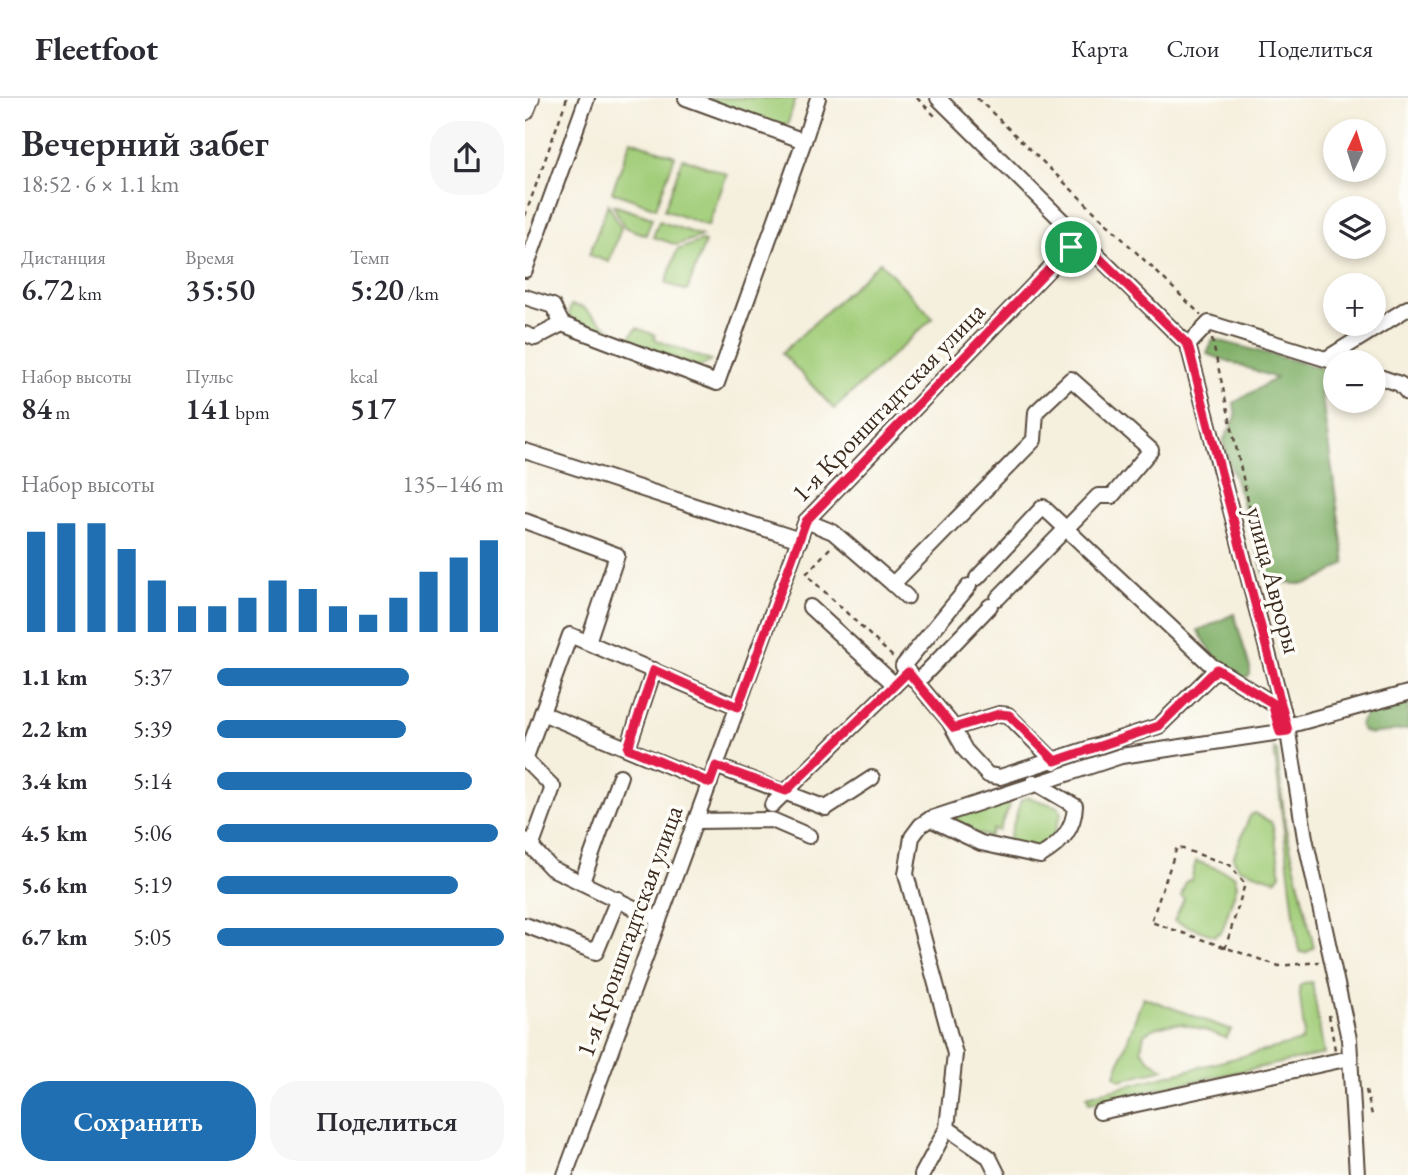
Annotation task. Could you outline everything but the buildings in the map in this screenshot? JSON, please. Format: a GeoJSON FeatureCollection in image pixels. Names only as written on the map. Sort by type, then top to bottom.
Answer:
{"type":"FeatureCollection","features":[{"type":"Feature","properties":{"kind":"main road"},"geometry":{"type":"LineString","coordinates":[[525,111],[530,98]]}},
{"type":"Feature","properties":{"kind":"street"},"geometry":{"type":"LineString","coordinates":[[525,270],[587,98]]}},
{"type":"Feature","properties":{"kind":"street"},"geometry":{"type":"LineString","coordinates":[[686,98],[804,141]]}},
{"type":"Feature","properties":{"kind":"street"},"geometry":{"type":"LineString","coordinates":[[525,297],[553,306],[562,324],[717,383],[818,98]]}},
{"type":"Feature","properties":{"kind":"street"},"geometry":{"type":"LineString","coordinates":[[938,98],[1188,345],[1209,323],[1323,359]]}},
{"type":"Feature","properties":{"kind":"street","name":"1-я Кронштадтская улица"},"geometry":{"type":"LineString","coordinates":[[565,1175],[806,521],[1079,238]]}},
{"type":"Feature","properties":{"kind":"street"},"geometry":{"type":"LineString","coordinates":[[1347,350],[1408,307]]}},
{"type":"Feature","properties":{"kind":"street"},"geometry":{"type":"LineString","coordinates":[[525,334],[535,338],[562,324]]}},
{"type":"Feature","properties":{"kind":"street","name":"улица Авроры"},"geometry":{"type":"LineString","coordinates":[[1188,345],[1287,728],[1305,838],[1349,1039],[1344,1060],[1357,1175]]}},
{"type":"Feature","properties":{"kind":"street"},"geometry":{"type":"LineString","coordinates":[[772,804],[895,685],[994,602],[1098,496],[1112,496],[1151,450],[1071,379],[1036,412],[1034,440],[893,584]]}},
{"type":"Feature","properties":{"kind":"street"},"geometry":{"type":"LineString","coordinates":[[1386,379],[1400,384],[1408,393]]}},
{"type":"Feature","properties":{"kind":"street"},"geometry":{"type":"LineString","coordinates":[[525,451],[800,540]]}},
{"type":"Feature","properties":{"kind":"street"},"geometry":{"type":"LineString","coordinates":[[910,673],[973,582],[1043,507],[1217,669],[1283,710]]}},
{"type":"Feature","properties":{"kind":"street"},"geometry":{"type":"LineString","coordinates":[[806,521],[840,537],[907,597]]}},
{"type":"Feature","properties":{"kind":"street"},"geometry":{"type":"LineString","coordinates":[[525,522],[617,555],[588,642]]}},
{"type":"Feature","properties":{"kind":"street"},"geometry":{"type":"LineString","coordinates":[[810,607],[895,685]]}},
{"type":"Feature","properties":{"kind":"street"},"geometry":{"type":"LineString","coordinates":[[659,920],[551,868],[529,842],[553,787],[526,760],[570,635],[738,707]]}},
{"type":"Feature","properties":{"kind":"street"},"geometry":{"type":"LineString","coordinates":[[910,673],[954,728],[965,750],[988,775],[1000,777],[1159,726],[1217,669]]}},
{"type":"Feature","properties":{"kind":"street"},"geometry":{"type":"LineString","coordinates":[[628,748],[654,670]]}},
{"type":"Feature","properties":{"kind":"street"},"geometry":{"type":"LineString","coordinates":[[922,1175],[947,1128],[955,1054],[906,874],[912,837],[921,825],[930,819],[1034,782],[1121,756],[1287,728],[1408,693]]}},
{"type":"Feature","properties":{"kind":"street"},"geometry":{"type":"LineString","coordinates":[[542,713],[710,783]]}},
{"type":"Feature","properties":{"kind":"street"},"geometry":{"type":"LineString","coordinates":[[954,728],[999,714],[1009,715],[1055,761]]}},
{"type":"Feature","properties":{"kind":"street"},"geometry":{"type":"LineString","coordinates":[[716,766],[826,808],[872,778]]}},
{"type":"Feature","properties":{"kind":"street"},"geometry":{"type":"LineString","coordinates":[[582,882],[620,776]]}},
{"type":"Feature","properties":{"kind":"street"},"geometry":{"type":"LineString","coordinates":[[930,819],[981,843],[1040,856],[1061,844],[1074,819],[1075,806],[1034,782]]}},
{"type":"Feature","properties":{"kind":"street"},"geometry":{"type":"LineString","coordinates":[[696,821],[772,820],[809,836]]}},
{"type":"Feature","properties":{"kind":"street"},"geometry":{"type":"LineString","coordinates":[[525,925],[596,952],[618,899]]}},
{"type":"Feature","properties":{"kind":"street"},"geometry":{"type":"LineString","coordinates":[[1100,1112],[1344,1060]]}},
{"type":"Feature","properties":{"kind":"street"},"geometry":{"type":"LineString","coordinates":[[947,1128],[953,1135],[989,1157],[998,1175]]}},
{"type":"Feature","properties":{"kind":"path"},"geometry":{"type":"LineString","coordinates":[[525,216],[567,98]]}},
{"type":"Feature","properties":{"kind":"path"},"geometry":{"type":"LineString","coordinates":[[917,98],[936,117]]}},
{"type":"Feature","properties":{"kind":"path"},"geometry":{"type":"LineString","coordinates":[[840,537],[806,574],[910,673]]}},
{"type":"Feature","properties":{"kind":"path"},"geometry":{"type":"LineString","coordinates":[[1225,948],[1245,884],[1230,865],[1177,847],[1151,922],[1225,948],[1279,966],[1319,962],[1322,974]]}},
{"type":"Feature","properties":{"kind":"path"},"geometry":{"type":"LineString","coordinates":[[1328,1012],[1344,1060]]}},
{"type":"Feature","properties":{"kind":"green space"},"geometry":{"type":"Polygon","coordinates":[[[702,98],[796,98],[787,126],[782,127],[702,98]]]}},
{"type":"Feature","properties":{"kind":"green space"},"geometry":{"type":"Polygon","coordinates":[[[631,140],[675,156],[656,208],[612,192],[631,140]]]}},
{"type":"Feature","properties":{"kind":"green space"},"geometry":{"type":"Polygon","coordinates":[[[683,158],[727,174],[708,226],[664,210],[683,158]]]}},
{"type":"Feature","properties":{"kind":"green space"},"geometry":{"type":"Polygon","coordinates":[[[608,204],[621,228],[609,262],[589,255],[608,204]]]}},
{"type":"Feature","properties":{"kind":"green space"},"geometry":{"type":"Polygon","coordinates":[[[613,205],[652,218],[646,235],[624,227],[613,205]]]}},
{"type":"Feature","properties":{"kind":"green space"},"geometry":{"type":"Polygon","coordinates":[[[659,221],[702,236],[677,245],[653,237],[659,221]]]}},
{"type":"Feature","properties":{"kind":"green space"},"geometry":{"type":"Polygon","coordinates":[[[705,242],[687,291],[666,283],[677,250],[705,242]]]}},
{"type":"Feature","properties":{"kind":"green space"},"geometry":{"type":"Polygon","coordinates":[[[880,262],[933,318],[834,409],[782,353],[880,262]]]}},
{"type":"Feature","properties":{"kind":"green space"},"geometry":{"type":"Polygon","coordinates":[[[571,305],[582,307],[623,339],[571,320],[568,315],[571,305]]]}},
{"type":"Feature","properties":{"kind":"green space"},"geometry":{"type":"Polygon","coordinates":[[[637,328],[655,335],[654,339],[711,361],[699,368],[627,340],[637,328]]]}},
{"type":"Feature","properties":{"kind":"green space"},"geometry":{"type":"Polygon","coordinates":[[[1213,339],[1323,369],[1323,413],[1345,563],[1324,577],[1299,584],[1265,576],[1223,441],[1236,417],[1234,403],[1276,378],[1207,354],[1213,339]]]}},
{"type":"Feature","properties":{"kind":"green space"},"geometry":{"type":"Polygon","coordinates":[[[1234,614],[1250,668],[1250,675],[1245,678],[1219,663],[1198,631],[1234,614]]]}},
{"type":"Feature","properties":{"kind":"green space"},"geometry":{"type":"Polygon","coordinates":[[[1408,703],[1408,729],[1371,734],[1363,731],[1359,725],[1366,714],[1408,703]]]}},
{"type":"Feature","properties":{"kind":"green space"},"geometry":{"type":"Polygon","coordinates":[[[1274,748],[1277,750],[1285,825],[1314,947],[1306,953],[1300,952],[1298,947],[1274,748]]]}},
{"type":"Feature","properties":{"kind":"green space"},"geometry":{"type":"Polygon","coordinates":[[[1027,797],[1059,807],[1061,814],[1051,842],[1029,851],[1007,844],[1021,800],[1027,797]]]}},
{"type":"Feature","properties":{"kind":"green space"},"geometry":{"type":"Polygon","coordinates":[[[1002,802],[1010,806],[998,831],[993,829],[989,837],[953,825],[955,814],[1002,802]]]}},
{"type":"Feature","properties":{"kind":"green space"},"geometry":{"type":"Polygon","coordinates":[[[1254,813],[1271,822],[1273,827],[1281,875],[1275,880],[1239,868],[1233,858],[1250,816],[1254,813]]]}},
{"type":"Feature","properties":{"kind":"green space"},"geometry":{"type":"Polygon","coordinates":[[[1196,861],[1234,875],[1237,885],[1222,931],[1214,936],[1174,921],[1184,899],[1181,896],[1186,881],[1191,880],[1196,861]]]}},
{"type":"Feature","properties":{"kind":"green space"},"geometry":{"type":"Polygon","coordinates":[[[1312,982],[1324,1054],[1089,1103],[1087,1096],[1302,1041],[1304,1032],[1299,987],[1303,983],[1312,982]]]}},
{"type":"Feature","properties":{"kind":"green space"},"geometry":{"type":"Polygon","coordinates":[[[1143,997],[1231,1030],[1226,1038],[1184,1025],[1155,1028],[1144,1034],[1141,1049],[1148,1059],[1164,1069],[1120,1080],[1115,1075],[1143,997]]]}},
{"type":"Feature","properties":{"kind":"route"},"geometry":{"type":"LineString","coordinates":[[1079,238],[1188,345],[1288,731],[1280,732],[1272,703],[1217,669],[1159,726],[1055,761],[1009,715],[999,714],[954,728],[908,672],[786,791],[716,766],[710,783],[628,748],[654,670],[738,707],[806,521],[1071,247],[1079,238]]}}]}
